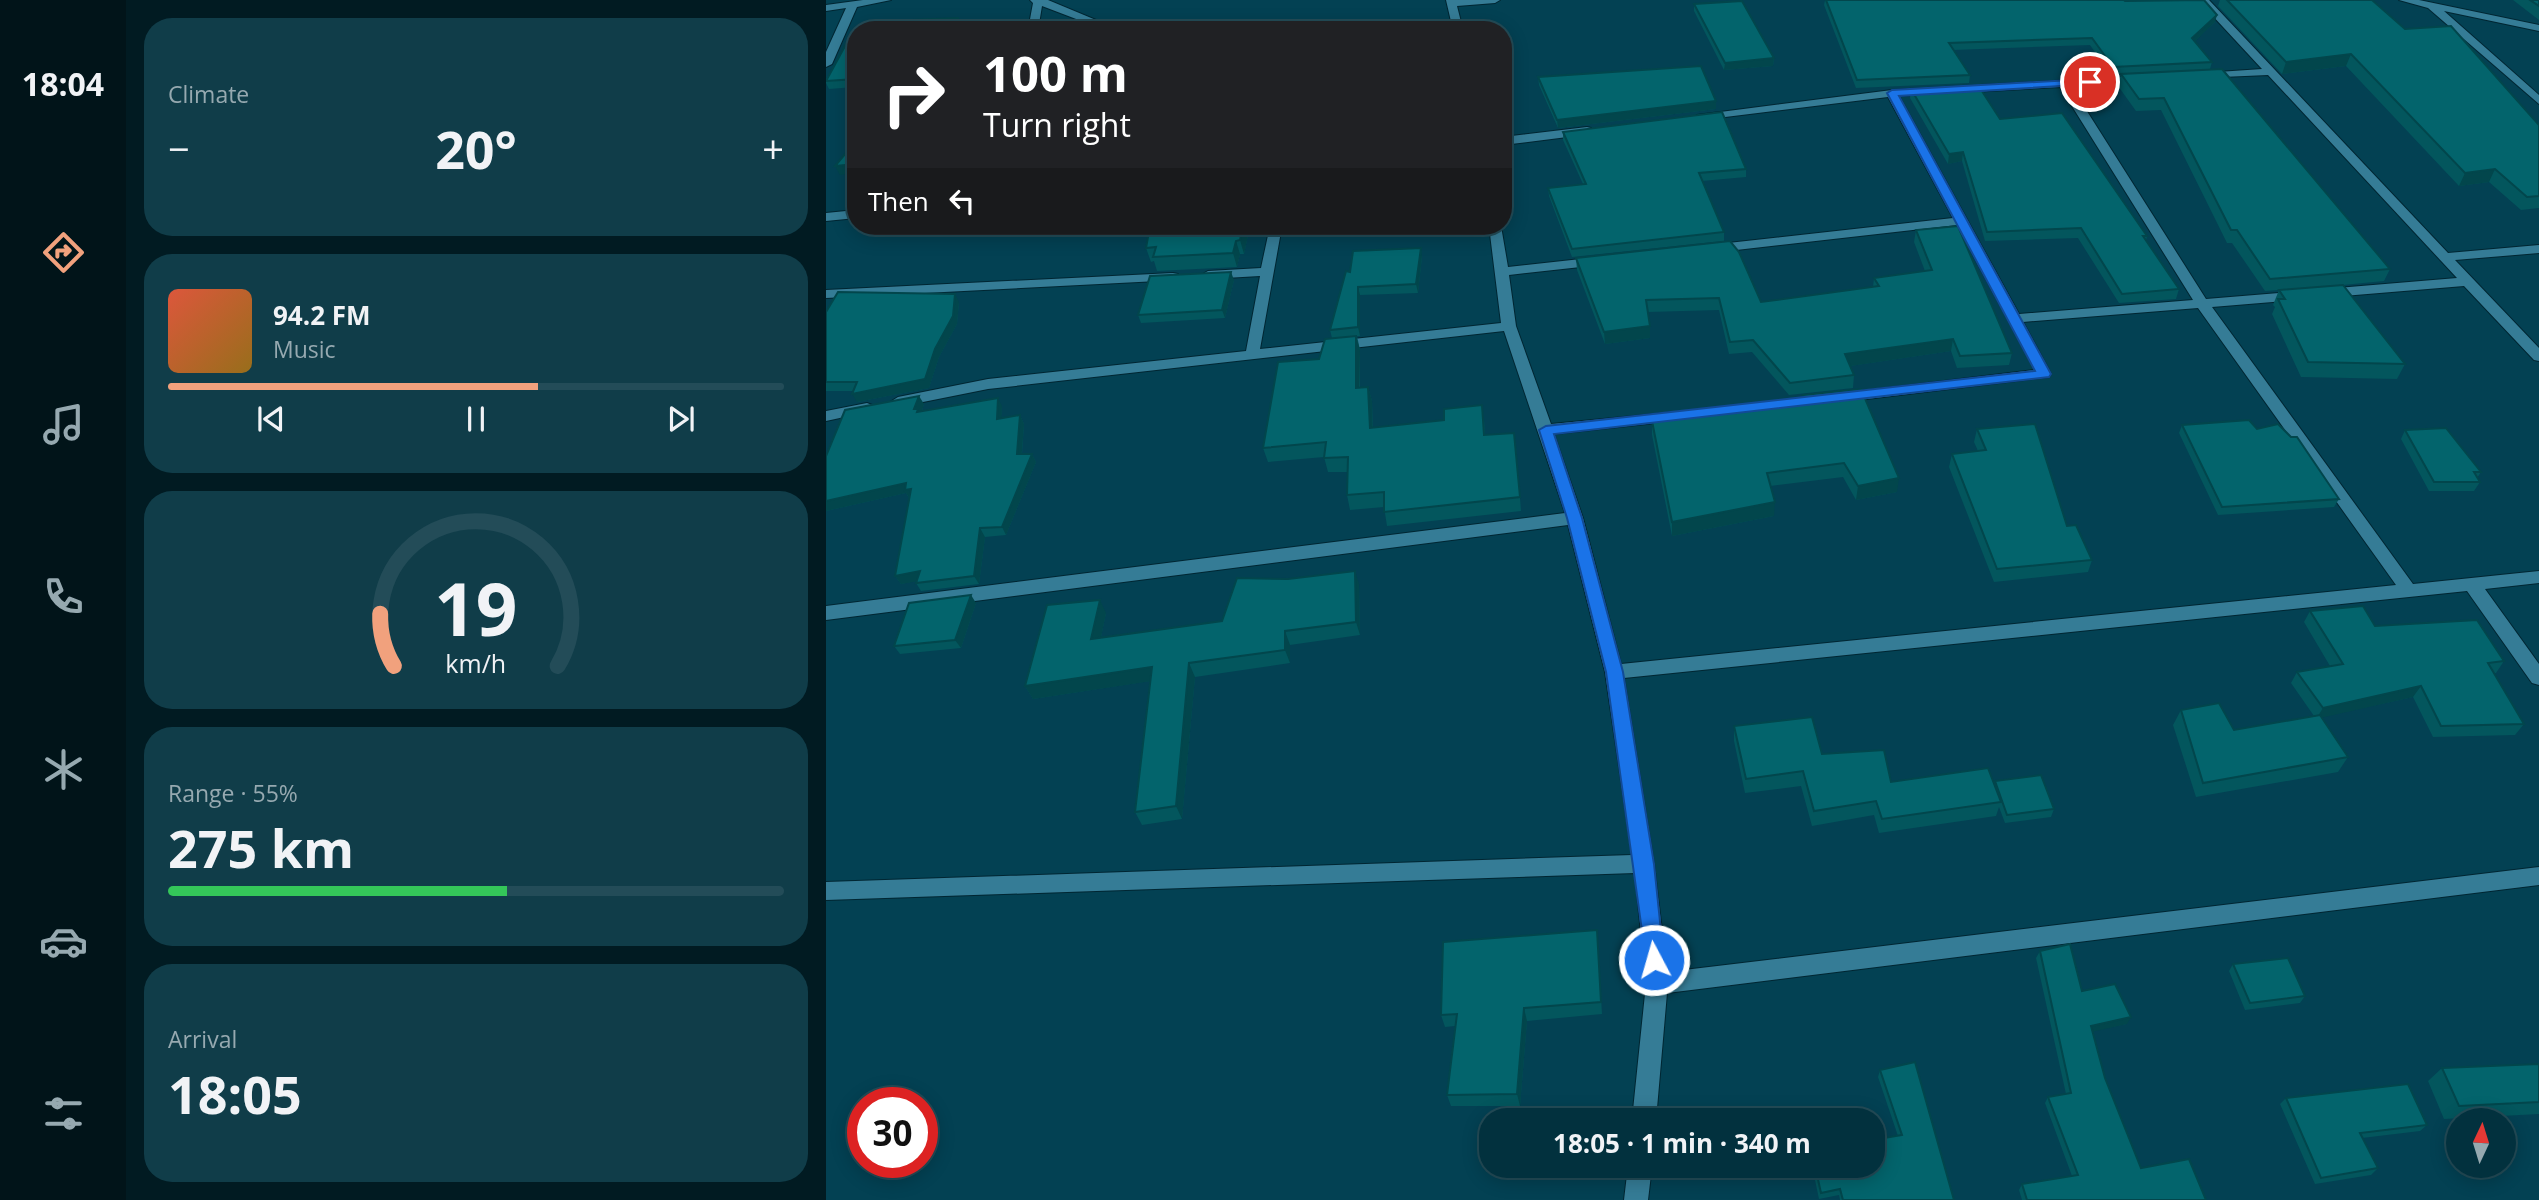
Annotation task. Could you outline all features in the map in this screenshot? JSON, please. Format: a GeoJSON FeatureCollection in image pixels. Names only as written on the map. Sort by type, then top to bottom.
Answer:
{"type":"FeatureCollection","features":[{"type":"Feature","properties":{"kind":"street"},"geometry":{"type":"LineString","coordinates":[[826,8],[886,0]]}},
{"type":"Feature","properties":{"kind":"street"},"geometry":{"type":"LineString","coordinates":[[1035,21],[1039,0],[1092,21]]}},
{"type":"Feature","properties":{"kind":"street"},"geometry":{"type":"LineString","coordinates":[[1456,21],[1451,2],[1495,0]]}},
{"type":"Feature","properties":{"kind":"street"},"geometry":{"type":"LineString","coordinates":[[2203,0],[2539,357]]}},
{"type":"Feature","properties":{"kind":"street"},"geometry":{"type":"LineString","coordinates":[[2404,0],[2539,28]]}},
{"type":"Feature","properties":{"kind":"street"},"geometry":{"type":"LineString","coordinates":[[826,64],[853,4]]}},
{"type":"Feature","properties":{"kind":"street"},"geometry":{"type":"LineString","coordinates":[[2432,6],[2539,101]]}},
{"type":"Feature","properties":{"kind":"street"},"geometry":{"type":"LineString","coordinates":[[2188,77],[2270,72]]}},
{"type":"Feature","properties":{"kind":"street"},"geometry":{"type":"LineString","coordinates":[[1684,119],[1892,93],[2160,78]]}},
{"type":"Feature","properties":{"kind":"street"},"geometry":{"type":"LineString","coordinates":[[2064,84],[2202,303],[2410,591]]}},
{"type":"Feature","properties":{"kind":"street"},"geometry":{"type":"LineString","coordinates":[[1823,399],[2044,374],[1892,93]]}},
{"type":"Feature","properties":{"kind":"street"},"geometry":{"type":"LineString","coordinates":[[1512,140],[1600,130]]}},
{"type":"Feature","properties":{"kind":"street"},"geometry":{"type":"LineString","coordinates":[[826,217],[847,215]]}},
{"type":"Feature","properties":{"kind":"street"},"geometry":{"type":"LineString","coordinates":[[1696,250],[1961,221]]}},
{"type":"Feature","properties":{"kind":"street"},"geometry":{"type":"LineString","coordinates":[[1252,355],[1274,235]]}},
{"type":"Feature","properties":{"kind":"street"},"geometry":{"type":"LineString","coordinates":[[1496,235],[1509,326],[1575,518],[1614,672],[1644,864],[1657,984],[1645,1108]]}},
{"type":"Feature","properties":{"kind":"street"},"geometry":{"type":"LineString","coordinates":[[2445,257],[2539,249]]}},
{"type":"Feature","properties":{"kind":"street"},"geometry":{"type":"LineString","coordinates":[[1502,272],[1613,259]]}},
{"type":"Feature","properties":{"kind":"street"},"geometry":{"type":"LineString","coordinates":[[826,294],[1267,272]]}},
{"type":"Feature","properties":{"kind":"street"},"geometry":{"type":"LineString","coordinates":[[2014,319],[2469,281]]}},
{"type":"Feature","properties":{"kind":"street"},"geometry":{"type":"LineString","coordinates":[[826,416],[989,384],[1509,326]]}},
{"type":"Feature","properties":{"kind":"street"},"geometry":{"type":"LineString","coordinates":[[1546,430],[1795,402]]}},
{"type":"Feature","properties":{"kind":"street"},"geometry":{"type":"LineString","coordinates":[[826,613],[1575,518]]}},
{"type":"Feature","properties":{"kind":"street"},"geometry":{"type":"LineString","coordinates":[[1614,672],[2539,577]]}},
{"type":"Feature","properties":{"kind":"street"},"geometry":{"type":"LineString","coordinates":[[2472,584],[2539,678]]}},
{"type":"Feature","properties":{"kind":"street"},"geometry":{"type":"LineString","coordinates":[[826,891],[1644,864]]}},
{"type":"Feature","properties":{"kind":"street"},"geometry":{"type":"LineString","coordinates":[[1657,984],[2539,876]]}},
{"type":"Feature","properties":{"kind":"street"},"geometry":{"type":"LineString","coordinates":[[1636,1200],[1639,1178]]}},
{"type":"Feature","properties":{"kind":"building"},"geometry":{"type":"Polygon","coordinates":[[[1826,0],[2204,0],[2217,15],[2192,38],[2212,62],[2113,67],[2092,38],[1949,43],[1970,75],[1857,80],[1826,0]]]}},
{"type":"Feature","properties":{"kind":"building"},"geometry":{"type":"Polygon","coordinates":[[[2227,0],[2372,0],[2405,29],[2451,26],[2539,125],[2539,196],[2527,197],[2495,169],[2465,173],[2351,54],[2286,62],[2227,0]]]}},
{"type":"Feature","properties":{"kind":"building"},"geometry":{"type":"Polygon","coordinates":[[[1742,1],[1774,58],[1725,63],[1694,4],[1742,1]]]}},
{"type":"Feature","properties":{"kind":"building"},"geometry":{"type":"Polygon","coordinates":[[[958,18],[959,21],[889,21],[958,18]]]}},
{"type":"Feature","properties":{"kind":"building"},"geometry":{"type":"Polygon","coordinates":[[[847,42],[847,80],[826,81],[847,42]]]}},
{"type":"Feature","properties":{"kind":"building"},"geometry":{"type":"Polygon","coordinates":[[[1701,66],[1716,101],[1557,120],[1538,77],[1701,66]]]}},
{"type":"Feature","properties":{"kind":"building"},"geometry":{"type":"Polygon","coordinates":[[[2222,69],[2390,269],[2270,279],[2237,230],[2231,230],[2164,98],[2139,99],[2121,74],[2222,69]]]}},
{"type":"Feature","properties":{"kind":"building"},"geometry":{"type":"Polygon","coordinates":[[[1978,85],[2000,119],[2062,113],[2147,236],[2143,236],[2179,289],[2122,294],[2081,228],[1987,232],[1963,152],[1949,154],[1911,89],[1978,85]]]}},
{"type":"Feature","properties":{"kind":"building"},"geometry":{"type":"Polygon","coordinates":[[[1722,112],[1746,169],[1699,173],[1724,232],[1572,249],[1548,188],[1586,184],[1563,132],[1722,112]]]}},
{"type":"Feature","properties":{"kind":"building"},"geometry":{"type":"Polygon","coordinates":[[[847,152],[847,165],[835,166],[847,152]]]}},
{"type":"Feature","properties":{"kind":"building"},"geometry":{"type":"Polygon","coordinates":[[[1958,226],[2012,353],[1960,356],[1953,339],[1845,354],[1854,375],[1790,383],[1753,340],[1730,342],[1719,298],[1646,300],[1650,326],[1604,332],[1576,258],[1730,241],[1739,252],[1761,302],[1879,286],[1874,278],[1932,270],[1916,230],[1958,226]]]}},
{"type":"Feature","properties":{"kind":"building"},"geometry":{"type":"Polygon","coordinates":[[[1148,235],[1241,235],[1240,240],[1236,241],[1233,253],[1153,257],[1156,247],[1146,248],[1148,235]]]}},
{"type":"Feature","properties":{"kind":"building"},"geometry":{"type":"Polygon","coordinates":[[[1421,248],[1416,284],[1358,287],[1358,327],[1330,330],[1346,271],[1350,272],[1353,251],[1421,248]]]}},
{"type":"Feature","properties":{"kind":"building"},"geometry":{"type":"Polygon","coordinates":[[[1231,272],[1222,310],[1138,315],[1150,276],[1231,272]]]}},
{"type":"Feature","properties":{"kind":"building"},"geometry":{"type":"Polygon","coordinates":[[[2343,285],[2405,364],[2308,362],[2278,299],[2285,299],[2279,290],[2343,285]]]}},
{"type":"Feature","properties":{"kind":"building"},"geometry":{"type":"Polygon","coordinates":[[[838,292],[955,294],[953,316],[935,349],[925,379],[852,394],[857,382],[826,382],[826,312],[838,292]]]}},
{"type":"Feature","properties":{"kind":"building"},"geometry":{"type":"Polygon","coordinates":[[[1356,336],[1356,388],[1368,387],[1370,428],[1444,420],[1444,409],[1482,405],[1484,435],[1514,433],[1520,497],[1384,512],[1384,492],[1347,495],[1348,457],[1324,458],[1326,442],[1263,448],[1278,362],[1319,359],[1325,339],[1356,336]]]}},
{"type":"Feature","properties":{"kind":"building"},"geometry":{"type":"Polygon","coordinates":[[[1861,389],[1899,478],[1858,486],[1844,463],[1767,473],[1775,502],[1672,522],[1652,421],[1807,400],[1803,395],[1861,389]]]}},
{"type":"Feature","properties":{"kind":"building"},"geometry":{"type":"Polygon","coordinates":[[[919,396],[914,409],[918,409],[917,412],[998,398],[997,419],[1020,415],[1017,454],[1032,454],[1002,527],[980,528],[974,576],[916,583],[920,571],[895,576],[911,489],[905,490],[906,483],[826,501],[826,456],[845,410],[919,396]]]}},
{"type":"Feature","properties":{"kind":"building"},"geometry":{"type":"Polygon","coordinates":[[[2249,420],[2257,429],[2278,424],[2291,437],[2297,437],[2339,499],[2222,507],[2182,425],[2249,420]]]}},
{"type":"Feature","properties":{"kind":"building"},"geometry":{"type":"Polygon","coordinates":[[[2035,424],[2067,526],[2076,525],[2092,560],[1997,569],[1952,454],[1986,450],[1977,429],[2035,424]]]}},
{"type":"Feature","properties":{"kind":"building"},"geometry":{"type":"Polygon","coordinates":[[[2446,428],[2481,472],[2474,472],[2480,482],[2434,482],[2405,430],[2446,428]]]}},
{"type":"Feature","properties":{"kind":"building"},"geometry":{"type":"Polygon","coordinates":[[[1355,571],[1356,622],[1285,631],[1285,650],[1189,663],[1176,806],[1135,812],[1152,667],[1025,686],[1047,605],[1100,600],[1091,639],[1222,621],[1237,578],[1288,579],[1355,571]]]}},
{"type":"Feature","properties":{"kind":"building"},"geometry":{"type":"Polygon","coordinates":[[[971,595],[955,640],[894,646],[909,603],[971,595]]]}},
{"type":"Feature","properties":{"kind":"building"},"geometry":{"type":"Polygon","coordinates":[[[2363,606],[2375,626],[2477,620],[2504,661],[2488,663],[2524,724],[2441,726],[2421,686],[2323,708],[2297,672],[2343,664],[2310,611],[2363,606]]]}},
{"type":"Feature","properties":{"kind":"building"},"geometry":{"type":"Polygon","coordinates":[[[2219,703],[2234,730],[2320,715],[2348,757],[2203,783],[2181,710],[2219,703]]]}},
{"type":"Feature","properties":{"kind":"building"},"geometry":{"type":"Polygon","coordinates":[[[1812,717],[1822,754],[1884,750],[1891,782],[1988,768],[2001,802],[1882,819],[1876,801],[1814,811],[1803,771],[1746,779],[1734,726],[1812,717]]]}},
{"type":"Feature","properties":{"kind":"building"},"geometry":{"type":"Polygon","coordinates":[[[2041,775],[2054,809],[2007,815],[1995,781],[2041,775]]]}},
{"type":"Feature","properties":{"kind":"building"},"geometry":{"type":"Polygon","coordinates":[[[1597,930],[1601,1002],[1524,1008],[1517,1094],[1447,1095],[1457,1014],[1441,1015],[1443,942],[1597,930]]]}},
{"type":"Feature","properties":{"kind":"building"},"geometry":{"type":"Polygon","coordinates":[[[2070,944],[2082,991],[2115,984],[2131,1017],[2091,1026],[2105,1078],[2141,1168],[2189,1159],[2206,1200],[2027,1200],[2022,1184],[2078,1175],[2048,1097],[2071,1093],[2040,951],[2070,944]]]}},
{"type":"Feature","properties":{"kind":"building"},"geometry":{"type":"Polygon","coordinates":[[[2288,958],[2305,996],[2250,1003],[2233,964],[2288,958]]]}},
{"type":"Feature","properties":{"kind":"building"},"geometry":{"type":"Polygon","coordinates":[[[1915,1062],[1954,1200],[1843,1200],[1840,1189],[1821,1193],[1818,1178],[1885,1178],[1885,1138],[1902,1135],[1880,1070],[1915,1062]]]}},
{"type":"Feature","properties":{"kind":"building"},"geometry":{"type":"Polygon","coordinates":[[[2539,1064],[2539,1102],[2459,1106],[2442,1068],[2539,1064]]]}},
{"type":"Feature","properties":{"kind":"building"},"geometry":{"type":"Polygon","coordinates":[[[2408,1084],[2427,1125],[2360,1133],[2378,1168],[2321,1178],[2286,1098],[2408,1084]]]}},
{"type":"Feature","properties":{"kind":"route"},"geometry":{"type":"LineString","coordinates":[[1654,960],[1644,864],[1614,672],[1575,518],[1546,430],[2044,374],[1892,93],[2090,82]]}}]}
